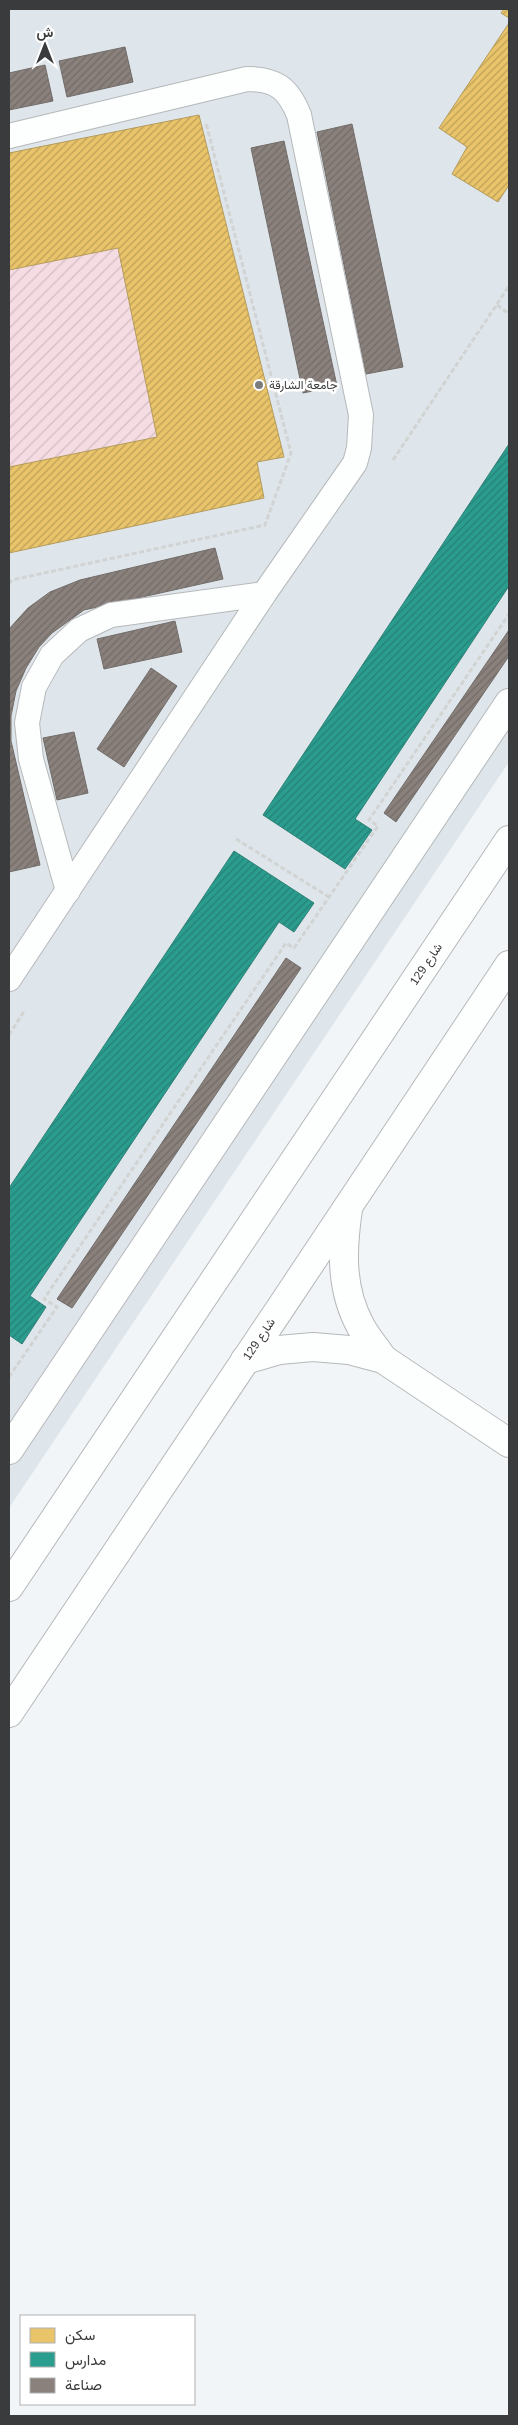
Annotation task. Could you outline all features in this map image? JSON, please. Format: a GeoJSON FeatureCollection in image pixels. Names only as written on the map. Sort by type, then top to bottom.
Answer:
{"type":"FeatureCollection","features":[{"type":"Feature","properties":{"kind":"street"},"geometry":{"type":"LineString","coordinates":[[9,1450],[509,703]]}},
{"type":"Feature","properties":{"kind":"street","name":"شارع 129"},"geometry":{"type":"LineString","coordinates":[[9,1587],[509,840]]}},
{"type":"Feature","properties":{"kind":"street","name":"شارع 129"},"geometry":{"type":"LineString","coordinates":[[9,1713],[348,1209],[509,965]]}},
{"type":"Feature","properties":{"kind":"street"},"geometry":{"type":"LineString","coordinates":[[348,1209],[342,1249],[346,1289],[361,1326],[383,1359]]}},
{"type":"Feature","properties":{"kind":"street"},"geometry":{"type":"LineString","coordinates":[[245,1360],[279,1350],[313,1347],[349,1350],[383,1359],[509,1443]]}},
{"type":"Feature","properties":{"kind":"lane"},"geometry":{"type":"LineString","coordinates":[[9,136],[247,79],[264,79],[281,86],[293,99],[299,115],[359,400],[361,432],[355,463],[264,594],[9,979]]}},
{"type":"Feature","properties":{"kind":"lane"},"geometry":{"type":"LineString","coordinates":[[68,892],[31,759],[27,723],[34,687],[52,655],[79,630],[111,614],[264,594]]}},
{"type":"Feature","properties":{"kind":"path"},"geometry":{"type":"LineString","coordinates":[[9,584],[12,580],[265,525],[291,453],[206,120]]}},
{"type":"Feature","properties":{"kind":"path"},"geometry":{"type":"LineString","coordinates":[[496,305],[509,314]]}},
{"type":"Feature","properties":{"kind":"path"},"geometry":{"type":"LineString","coordinates":[[9,1377],[56,1307],[44,1298],[286,943],[294,948],[378,826],[369,820],[509,614]]}},
{"type":"Feature","properties":{"kind":"path"},"geometry":{"type":"LineString","coordinates":[[236,839],[329,897]]}},
{"type":"Feature","properties":{"kind":"shaded area","name":"جامعة الشارقة"},"geometry":{"type":"Polygon","coordinates":[[[9,9],[509,9],[509,762],[9,1508],[9,9]]]}},
{"type":"Feature","properties":{"kind":"shaded area"},"geometry":{"type":"Polygon","coordinates":[[[118,248],[157,437],[9,467],[9,270],[118,248]]]}},
{"type":"Feature","properties":{"kind":"building: سكن"},"geometry":{"type":"Polygon","coordinates":[[[504,9],[509,9],[509,18],[501,13],[504,9]]]}},
{"type":"Feature","properties":{"kind":"building: سكن"},"geometry":{"type":"Polygon","coordinates":[[[509,23],[509,185],[498,202],[452,174],[467,147],[439,128],[509,23]]]}},
{"type":"Feature","properties":{"kind":"building: سكن"},"geometry":{"type":"Polygon","coordinates":[[[199,115],[284,457],[257,462],[264,498],[9,553],[9,467],[157,437],[118,248],[9,270],[9,153],[199,115]]]}},
{"type":"Feature","properties":{"kind":"building: مدارس"},"geometry":{"type":"Polygon","coordinates":[[[509,444],[509,586],[355,819],[372,830],[345,869],[263,815],[509,444]]]}},
{"type":"Feature","properties":{"kind":"building: مدارس"},"geometry":{"type":"Polygon","coordinates":[[[234,851],[314,903],[294,932],[279,922],[30,1296],[46,1307],[22,1344],[9,1335],[9,1188],[234,851]]]}},
{"type":"Feature","properties":{"kind":"building: صناعة"},"geometry":{"type":"Polygon","coordinates":[[[125,47],[133,82],[67,97],[59,61],[125,47]]]}},
{"type":"Feature","properties":{"kind":"building: صناعة"},"geometry":{"type":"Polygon","coordinates":[[[45,65],[53,101],[9,110],[9,73],[45,65]]]}},
{"type":"Feature","properties":{"kind":"building: صناعة"},"geometry":{"type":"Polygon","coordinates":[[[352,124],[403,367],[366,374],[317,132],[352,124]]]}},
{"type":"Feature","properties":{"kind":"building: صناعة"},"geometry":{"type":"Polygon","coordinates":[[[284,141],[337,386],[303,393],[251,148],[284,141]]]}},
{"type":"Feature","properties":{"kind":"building: صناعة"},"geometry":{"type":"Polygon","coordinates":[[[215,548],[223,579],[84,610],[52,633],[39,647],[26,668],[16,691],[11,716],[11,741],[40,865],[9,872],[9,629],[28,608],[50,592],[80,580],[215,548]]]}},
{"type":"Feature","properties":{"kind":"building: صناعة"},"geometry":{"type":"Polygon","coordinates":[[[175,621],[182,652],[104,669],[97,639],[175,621]]]}},
{"type":"Feature","properties":{"kind":"building: صناعة"},"geometry":{"type":"Polygon","coordinates":[[[509,630],[509,656],[396,822],[384,813],[509,630]]]}},
{"type":"Feature","properties":{"kind":"building: صناعة"},"geometry":{"type":"Polygon","coordinates":[[[151,668],[177,686],[124,767],[97,749],[151,668]]]}},
{"type":"Feature","properties":{"kind":"building: صناعة"},"geometry":{"type":"Polygon","coordinates":[[[74,732],[88,793],[57,800],[43,738],[74,732]]]}},
{"type":"Feature","properties":{"kind":"building: صناعة"},"geometry":{"type":"Polygon","coordinates":[[[286,958],[301,968],[72,1308],[57,1299],[286,958]]]}},
{"type":"Feature","properties":{"kind":"place","name":"جامعة الشارقة"},"geometry":{"type":"Point","coordinates":[259,385]}}]}
